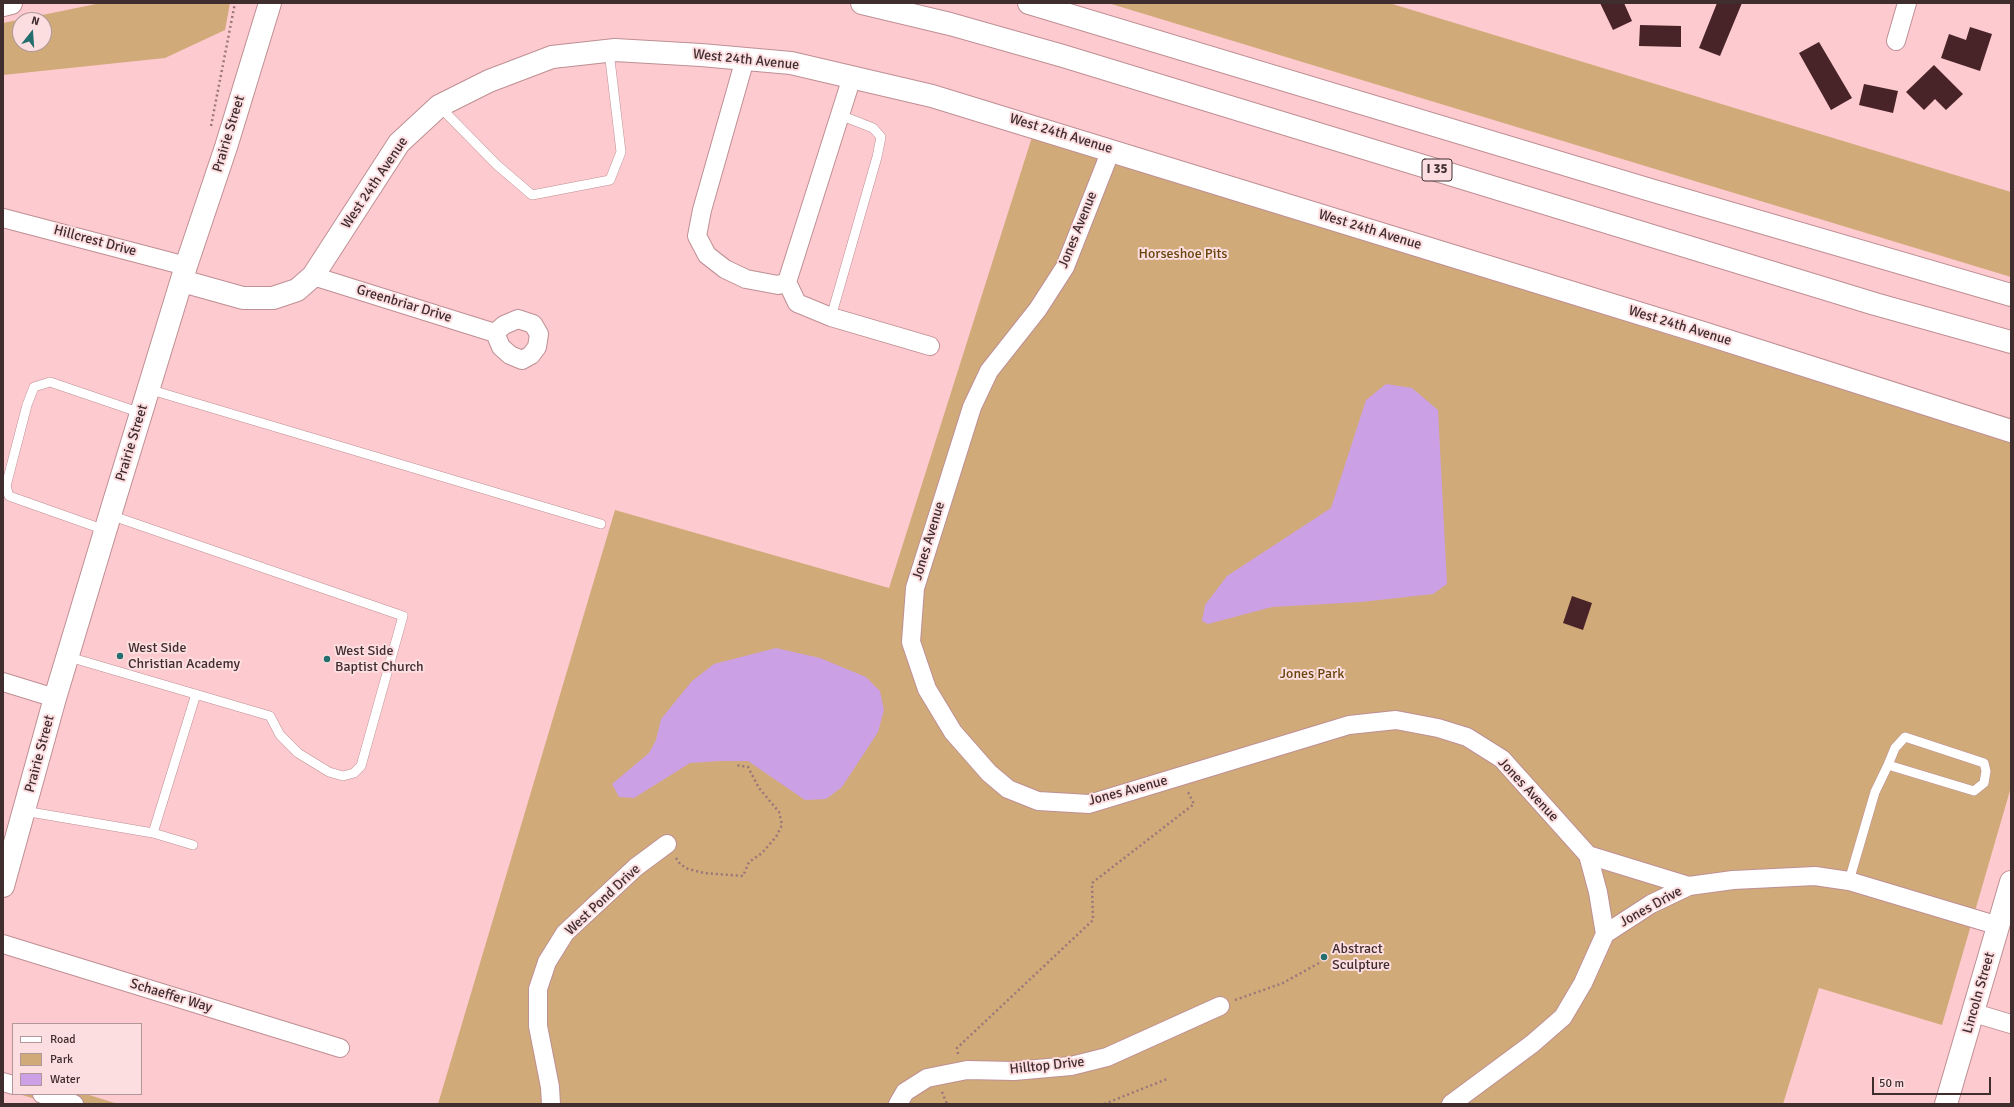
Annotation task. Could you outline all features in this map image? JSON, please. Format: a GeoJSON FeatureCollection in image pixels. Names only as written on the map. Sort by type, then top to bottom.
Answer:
{"type":"FeatureCollection","features":[{"type":"Feature","properties":{"kind":"main road"},"geometry":{"type":"LineString","coordinates":[[3,5],[11,3]]}},
{"type":"Feature","properties":{"kind":"main road","name":"Prairie Street"},"geometry":{"type":"LineString","coordinates":[[3,886],[56,698],[141,412],[184,273],[226,147],[270,3]]}},
{"type":"Feature","properties":{"kind":"main road","name":"I 35"},"geometry":{"type":"LineString","coordinates":[[862,3],[950,24],[1063,56],[1875,304],[2011,342]]}},
{"type":"Feature","properties":{"kind":"main road"},"geometry":{"type":"LineString","coordinates":[[1029,3],[1654,191],[2011,295]]}},
{"type":"Feature","properties":{"kind":"main road","name":"West 24th Avenue"},"geometry":{"type":"LineString","coordinates":[[184,273],[243,298],[274,298],[297,290],[313,276],[399,143],[439,106],[489,81],[552,57],[609,51],[745,59],[791,63],[932,96],[1692,329],[2011,431]]}},
{"type":"Feature","properties":{"kind":"main road","name":"Lincoln Street"},"geometry":{"type":"LineString","coordinates":[[1946,1104],[1974,1013],[2011,882]]}},
{"type":"Feature","properties":{"kind":"street"},"geometry":{"type":"LineString","coordinates":[[1896,41],[1907,3]]}},
{"type":"Feature","properties":{"kind":"street"},"geometry":{"type":"LineString","coordinates":[[745,59],[702,210],[697,236],[707,255],[725,269],[746,279],[778,285],[787,282]]}},
{"type":"Feature","properties":{"kind":"street"},"geometry":{"type":"LineString","coordinates":[[852,77],[787,282],[797,303],[831,317],[930,346]]}},
{"type":"Feature","properties":{"kind":"street","name":"Jones Avenue"},"geometry":{"type":"LineString","coordinates":[[1111,150],[1065,267],[1038,309],[989,371],[972,407],[915,588],[911,642],[927,689],[953,732],[989,773],[1008,789],[1038,801],[1089,804],[1349,725],[1396,720],[1438,728],[1466,737],[1502,759],[1588,855]]}},
{"type":"Feature","properties":{"kind":"street","name":"Hillcrest Drive"},"geometry":{"type":"LineString","coordinates":[[3,218],[184,273]]}},
{"type":"Feature","properties":{"kind":"street","name":"Greenbriar Drive"},"geometry":{"type":"LineString","coordinates":[[313,276],[495,333]]}},
{"type":"Feature","properties":{"kind":"street"},"geometry":{"type":"LineString","coordinates":[[3,682],[56,698]]}},
{"type":"Feature","properties":{"kind":"street","name":"West Pond Drive"},"geometry":{"type":"LineString","coordinates":[[551,1104],[550,1086],[538,1026],[538,989],[547,962],[565,933],[636,867],[667,844]]}},
{"type":"Feature","properties":{"kind":"street"},"geometry":{"type":"LineString","coordinates":[[1588,855],[1689,886]]}},
{"type":"Feature","properties":{"kind":"street"},"geometry":{"type":"LineString","coordinates":[[1588,855],[1598,892],[1605,934]]}},
{"type":"Feature","properties":{"kind":"street","name":"Jones Drive"},"geometry":{"type":"LineString","coordinates":[[1451,1104],[1532,1044],[1564,1017],[1583,983],[1605,934],[1651,904],[1689,886],[1733,880],[1815,876],[1849,881],[1999,926]]}},
{"type":"Feature","properties":{"kind":"street","name":"Schaeffer Way"},"geometry":{"type":"LineString","coordinates":[[3,944],[340,1048]]}},
{"type":"Feature","properties":{"kind":"street","name":"Hilltop Drive"},"geometry":{"type":"LineString","coordinates":[[898,1104],[905,1092],[927,1078],[962,1071],[1014,1072],[1071,1066],[1107,1057],[1220,1006]]}},
{"type":"Feature","properties":{"kind":"street"},"geometry":{"type":"LineString","coordinates":[[1974,1013],[2011,1024]]}},
{"type":"Feature","properties":{"kind":"street"},"geometry":{"type":"LineString","coordinates":[[45,1095],[74,1104]]}},
{"type":"Feature","properties":{"kind":"lane"},"geometry":{"type":"LineString","coordinates":[[439,106],[498,165],[532,195],[610,180],[621,152],[609,51]]}},
{"type":"Feature","properties":{"kind":"lane"},"geometry":{"type":"LineString","coordinates":[[831,317],[877,157],[881,137],[873,128],[840,115]]}},
{"type":"Feature","properties":{"kind":"lane"},"geometry":{"type":"LineString","coordinates":[[69,656],[270,716],[280,735],[298,753],[329,772],[342,776],[354,773],[360,766],[403,616],[108,522],[9,496],[6,486],[34,387],[50,382],[141,412]]}},
{"type":"Feature","properties":{"kind":"lane"},"geometry":{"type":"LineString","coordinates":[[148,389],[601,524]]}},
{"type":"Feature","properties":{"kind":"lane"},"geometry":{"type":"LineString","coordinates":[[153,833],[196,694]]}},
{"type":"Feature","properties":{"kind":"lane"},"geometry":{"type":"LineString","coordinates":[[1849,881],[1875,792],[1895,748],[1906,737],[1984,763],[1986,772],[1984,783],[1974,792],[1888,765]]}},
{"type":"Feature","properties":{"kind":"lane"},"geometry":{"type":"LineString","coordinates":[[24,811],[153,833],[193,845]]}},
{"type":"Feature","properties":{"kind":"path"},"geometry":{"type":"LineString","coordinates":[[229,37],[235,3]]}},
{"type":"Feature","properties":{"kind":"path"},"geometry":{"type":"LineString","coordinates":[[667,844],[680,864],[688,869],[704,874],[743,876],[749,862],[762,853],[776,837],[782,825],[779,812],[760,788],[748,767],[735,765]]}},
{"type":"Feature","properties":{"kind":"path"},"geometry":{"type":"LineString","coordinates":[[962,1071],[957,1048],[1093,920],[1092,883],[1194,804],[1180,776]]}},
{"type":"Feature","properties":{"kind":"path"},"geometry":{"type":"LineString","coordinates":[[1220,1006],[1264,988],[1283,983],[1320,963]]}},
{"type":"Feature","properties":{"kind":"path"},"geometry":{"type":"LineString","coordinates":[[1104,1104],[1167,1079]]}},
{"type":"Feature","properties":{"kind":"green space"},"geometry":{"type":"Polygon","coordinates":[[[101,3],[230,3],[225,30],[165,58],[3,75],[3,23],[12,21],[12,52],[52,52],[52,13],[101,3]]]}},
{"type":"Feature","properties":{"kind":"green space"},"geometry":{"type":"Polygon","coordinates":[[[1108,3],[1389,3],[2011,192],[2011,277],[1108,3]]]}},
{"type":"Feature","properties":{"kind":"green space","name":"Jones Park"},"geometry":{"type":"Polygon","coordinates":[[[1032,137],[2011,441],[2011,787],[1942,1025],[1819,988],[1783,1104],[438,1104],[615,510],[889,588],[1032,137]]]}},
{"type":"Feature","properties":{"kind":"green space"},"geometry":{"type":"Polygon","coordinates":[[[22,1095],[89,1095],[118,1104],[52,1104],[22,1095]]]}},
{"type":"Feature","properties":{"kind":"water"},"geometry":{"type":"Polygon","coordinates":[[[1386,384],[1412,388],[1438,410],[1447,584],[1433,594],[1361,602],[1272,607],[1208,624],[1202,621],[1205,605],[1227,576],[1331,508],[1366,400],[1386,384]]]}},
{"type":"Feature","properties":{"kind":"water"},"geometry":{"type":"Polygon","coordinates":[[[776,648],[820,658],[866,677],[880,691],[884,710],[878,732],[842,787],[826,799],[805,800],[748,761],[720,761],[690,763],[634,798],[619,797],[612,784],[649,753],[656,740],[661,719],[692,681],[714,664],[776,648]]]}},
{"type":"Feature","properties":{"kind":"building"},"geometry":{"type":"Polygon","coordinates":[[[1600,3],[1624,3],[1632,21],[1613,30],[1600,3]]]}},
{"type":"Feature","properties":{"kind":"building"},"geometry":{"type":"Polygon","coordinates":[[[1717,3],[1742,3],[1720,56],[1699,48],[1717,3]]]}},
{"type":"Feature","properties":{"kind":"building"},"geometry":{"type":"Polygon","coordinates":[[[1640,25],[1681,26],[1681,47],[1639,46],[1640,25]]]}},
{"type":"Feature","properties":{"kind":"building"},"geometry":{"type":"Polygon","coordinates":[[[1970,27],[1992,34],[1980,71],[1941,58],[1949,34],[1966,40],[1970,27]]]}},
{"type":"Feature","properties":{"kind":"building"},"geometry":{"type":"Polygon","coordinates":[[[1819,42],[1852,98],[1831,110],[1799,53],[1819,42]]]}},
{"type":"Feature","properties":{"kind":"building"},"geometry":{"type":"Polygon","coordinates":[[[1934,65],[1963,94],[1946,110],[1935,99],[1924,110],[1906,92],[1934,65]]]}},
{"type":"Feature","properties":{"kind":"building"},"geometry":{"type":"Polygon","coordinates":[[[1864,84],[1898,91],[1893,113],[1859,105],[1864,84]]]}},
{"type":"Feature","properties":{"kind":"building"},"geometry":{"type":"Polygon","coordinates":[[[1572,596],[1592,603],[1583,630],[1563,623],[1572,596]]]}},
{"type":"Feature","properties":{"kind":"place","name":"West Side Christian Academy"},"geometry":{"type":"Point","coordinates":[120,656]}},
{"type":"Feature","properties":{"kind":"place","name":"West Side Baptist Church"},"geometry":{"type":"Point","coordinates":[327,659]}},
{"type":"Feature","properties":{"kind":"place","name":"Abstract Sculpture"},"geometry":{"type":"Point","coordinates":[1324,957]}},
{"type":"Feature","properties":{"kind":"park label","name":"Horseshoe Pits"},"geometry":{"type":"Point","coordinates":[1183,254]}}]}
